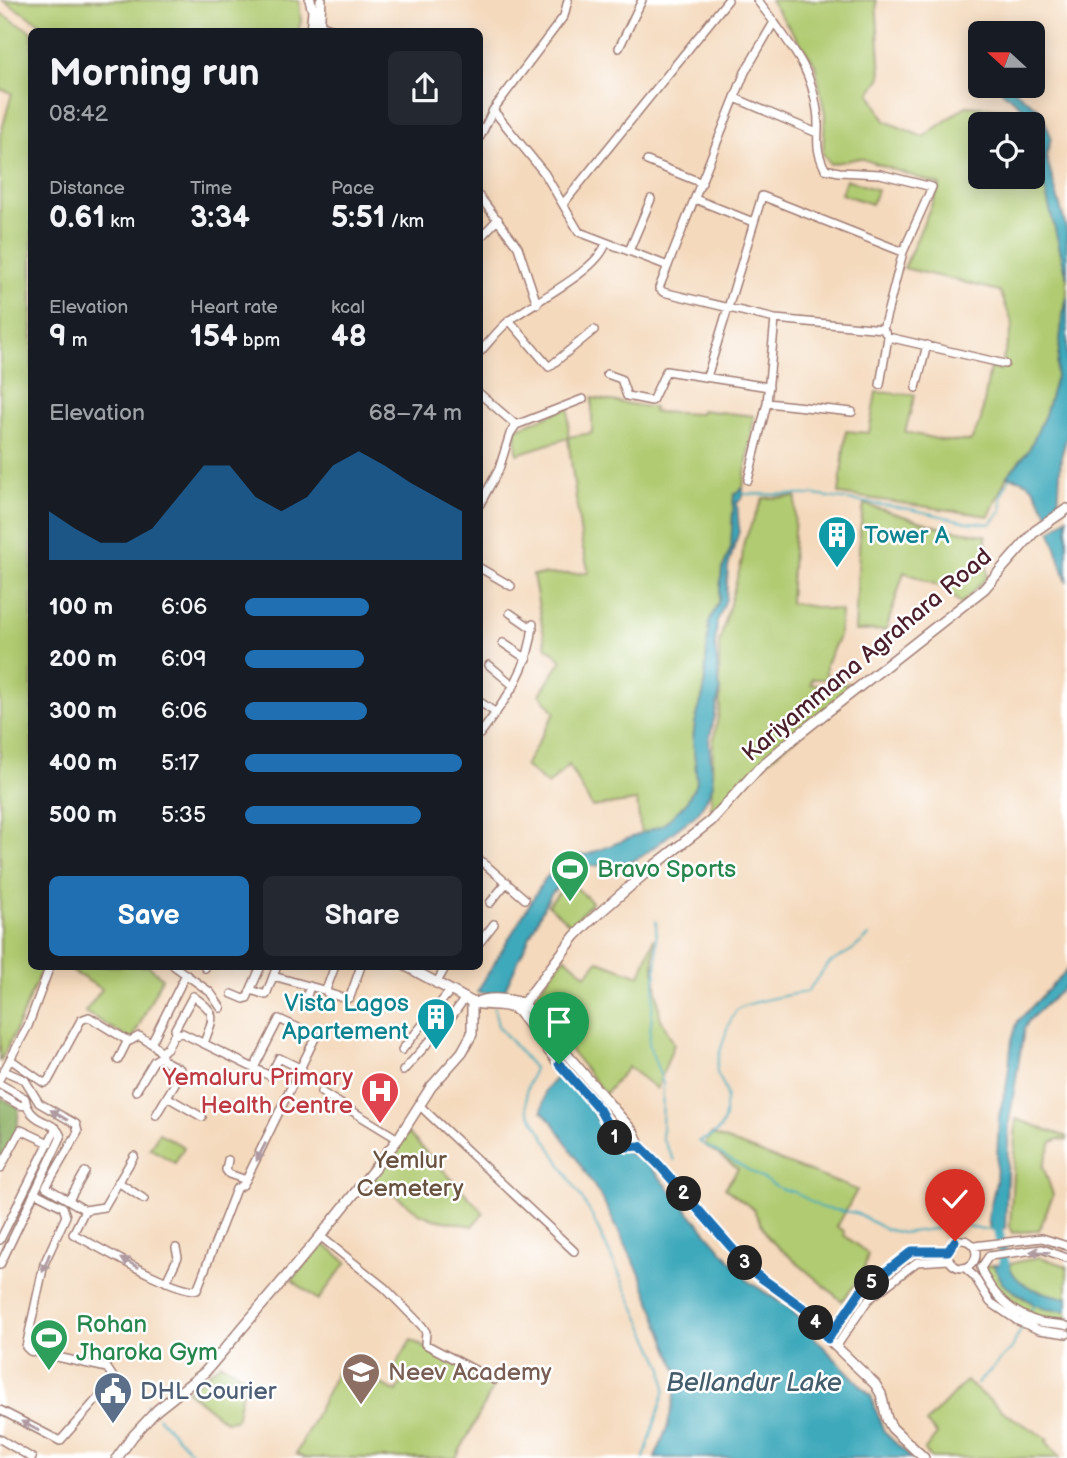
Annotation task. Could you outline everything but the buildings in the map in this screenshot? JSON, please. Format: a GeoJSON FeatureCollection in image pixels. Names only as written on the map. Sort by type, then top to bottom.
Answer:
{"type":"FeatureCollection","features":[{"type":"Feature","properties":{"kind":"street"},"geometry":{"type":"LineString","coordinates":[[310,0],[319,28]]}},
{"type":"Feature","properties":{"kind":"street"},"geometry":{"type":"LineString","coordinates":[[483,129],[493,110],[564,16],[568,0]]}},
{"type":"Feature","properties":{"kind":"street"},"geometry":{"type":"LineString","coordinates":[[619,48],[642,0]]}},
{"type":"Feature","properties":{"kind":"street"},"geometry":{"type":"LineString","coordinates":[[563,204],[728,0]]}},
{"type":"Feature","properties":{"kind":"street"},"geometry":{"type":"LineString","coordinates":[[757,0],[809,74],[818,113],[818,155],[825,169],[839,173],[880,174],[932,187],[903,251],[883,329],[888,337],[880,385]]}},
{"type":"Feature","properties":{"kind":"street"},"geometry":{"type":"LineString","coordinates":[[319,28],[324,6]]}},
{"type":"Feature","properties":{"kind":"street"},"geometry":{"type":"LineString","coordinates":[[774,22],[745,72],[659,288],[661,291],[775,319],[883,329]]}},
{"type":"Feature","properties":{"kind":"street"},"geometry":{"type":"LineString","coordinates":[[735,98],[817,133]]}},
{"type":"Feature","properties":{"kind":"street"},"geometry":{"type":"LineString","coordinates":[[493,110],[530,153],[579,232],[668,266]]}},
{"type":"Feature","properties":{"kind":"street"},"geometry":{"type":"LineString","coordinates":[[647,161],[702,183]]}},
{"type":"Feature","properties":{"kind":"street"},"geometry":{"type":"LineString","coordinates":[[707,377],[762,196],[903,251]]}},
{"type":"Feature","properties":{"kind":"street"},"geometry":{"type":"LineString","coordinates":[[629,251],[651,199]]}},
{"type":"Feature","properties":{"kind":"street"},"geometry":{"type":"LineString","coordinates":[[695,199],[753,222]]}},
{"type":"Feature","properties":{"kind":"street"},"geometry":{"type":"LineString","coordinates":[[483,201],[518,247],[537,304]]}},
{"type":"Feature","properties":{"kind":"street"},"geometry":{"type":"LineString","coordinates":[[483,235],[498,219]]}},
{"type":"Feature","properties":{"kind":"street"},"geometry":{"type":"LineString","coordinates":[[483,349],[509,320],[537,304],[598,258],[606,243]]}},
{"type":"Feature","properties":{"kind":"street"},"geometry":{"type":"LineString","coordinates":[[748,480],[767,402],[775,319]]}},
{"type":"Feature","properties":{"kind":"street"},"geometry":{"type":"LineString","coordinates":[[509,320],[549,367],[594,331]]}},
{"type":"Feature","properties":{"kind":"street"},"geometry":{"type":"LineString","coordinates":[[888,337],[1005,364]]}},
{"type":"Feature","properties":{"kind":"street"},"geometry":{"type":"LineString","coordinates":[[916,388],[927,345]]}},
{"type":"Feature","properties":{"kind":"street"},"geometry":{"type":"LineString","coordinates":[[607,374],[621,379],[627,396],[652,401],[666,371],[769,387]]}},
{"type":"Feature","properties":{"kind":"street"},"geometry":{"type":"LineString","coordinates":[[483,397],[516,425]]}},
{"type":"Feature","properties":{"kind":"street"},"geometry":{"type":"LineString","coordinates":[[483,498],[499,469],[510,434],[516,425],[583,399]]}},
{"type":"Feature","properties":{"kind":"street"},"geometry":{"type":"LineString","coordinates":[[767,402],[852,412]]}},
{"type":"Feature","properties":{"kind":"street","name":"Kariyammana Agrahara Road"},"geometry":{"type":"LineString","coordinates":[[517,1005],[589,922],[710,821],[759,768],[984,589],[1035,531],[1067,509]]}},
{"type":"Feature","properties":{"kind":"street"},"geometry":{"type":"LineString","coordinates":[[483,570],[511,586]]}},
{"type":"Feature","properties":{"kind":"street"},"geometry":{"type":"LineString","coordinates":[[483,730],[514,686],[527,659],[533,627],[510,612]]}},
{"type":"Feature","properties":{"kind":"street"},"geometry":{"type":"LineString","coordinates":[[503,643],[527,659]]}},
{"type":"Feature","properties":{"kind":"street"},"geometry":{"type":"LineString","coordinates":[[489,665],[514,686]]}},
{"type":"Feature","properties":{"kind":"street"},"geometry":{"type":"LineString","coordinates":[[483,704],[496,713]]}},
{"type":"Feature","properties":{"kind":"street"},"geometry":{"type":"LineString","coordinates":[[483,862],[525,899]]}},
{"type":"Feature","properties":{"kind":"street"},"geometry":{"type":"LineString","coordinates":[[490,903],[507,882]]}},
{"type":"Feature","properties":{"kind":"street"},"geometry":{"type":"LineString","coordinates":[[483,938],[494,924]]}},
{"type":"Feature","properties":{"kind":"street"},"geometry":{"type":"LineString","coordinates":[[49,970],[28,1026],[2,1075],[44,1083],[48,1081],[84,1017],[89,1017],[128,1040]]}},
{"type":"Feature","properties":{"kind":"street"},"geometry":{"type":"LineString","coordinates":[[180,970],[209,992],[221,1008]]}},
{"type":"Feature","properties":{"kind":"street"},"geometry":{"type":"LineString","coordinates":[[232,994],[244,999],[259,970]]}},
{"type":"Feature","properties":{"kind":"street"},"geometry":{"type":"LineString","coordinates":[[251,990],[266,995],[275,970]]}},
{"type":"Feature","properties":{"kind":"street"},"geometry":{"type":"LineString","coordinates":[[327,991],[334,970]]}},
{"type":"Feature","properties":{"kind":"street"},"geometry":{"type":"LineString","coordinates":[[273,975],[347,999],[360,970]]}},
{"type":"Feature","properties":{"kind":"street"},"geometry":{"type":"LineString","coordinates":[[422,970],[436,984],[474,1002],[517,1005],[634,1133],[640,1146],[753,1272],[806,1310],[828,1339],[875,1384],[892,1428],[924,1458]]}},
{"type":"Feature","properties":{"kind":"street"},"geometry":{"type":"LineString","coordinates":[[436,984],[444,970]]}},
{"type":"Feature","properties":{"kind":"street"},"geometry":{"type":"LineString","coordinates":[[153,1040],[186,974]]}},
{"type":"Feature","properties":{"kind":"street"},"geometry":{"type":"LineString","coordinates":[[306,999],[310,986]]}},
{"type":"Feature","properties":{"kind":"street"},"geometry":{"type":"LineString","coordinates":[[402,1050],[450,991]]}},
{"type":"Feature","properties":{"kind":"street"},"geometry":{"type":"LineString","coordinates":[[136,1091],[154,1061],[167,1048],[176,1033],[175,1028],[193,996],[211,1008],[213,1018],[204,1043]]}},
{"type":"Feature","properties":{"kind":"street"},"geometry":{"type":"LineString","coordinates":[[403,1071],[452,1016],[474,1002]]}},
{"type":"Feature","properties":{"kind":"street"},"geometry":{"type":"LineString","coordinates":[[117,1458],[157,1410],[205,1372],[398,1139],[431,1087],[462,1052],[472,1034],[474,1002]]}},
{"type":"Feature","properties":{"kind":"street"},"geometry":{"type":"LineString","coordinates":[[517,1005],[559,1064],[599,1109],[615,1138],[627,1147],[640,1146]]}},
{"type":"Feature","properties":{"kind":"street"},"geometry":{"type":"LineString","coordinates":[[85,1210],[73,1234],[166,1282],[197,1290],[236,1189],[246,1180],[316,1036],[281,1019],[277,1020],[254,1068]]}},
{"type":"Feature","properties":{"kind":"street"},"geometry":{"type":"LineString","coordinates":[[176,1033],[204,1043],[270,1076],[279,1058],[302,1069]]}},
{"type":"Feature","properties":{"kind":"street"},"geometry":{"type":"LineString","coordinates":[[118,1060],[128,1040],[139,1036],[155,1046],[163,1060],[180,1069],[180,1075],[156,1115]]}},
{"type":"Feature","properties":{"kind":"street"},"geometry":{"type":"LineString","coordinates":[[10,1059],[28,1078],[39,1103],[76,1124],[78,1132],[46,1187],[85,1210],[104,1207],[134,1156]]}},
{"type":"Feature","properties":{"kind":"street"},"geometry":{"type":"LineString","coordinates":[[0,1084],[25,1098],[32,1116],[56,1128],[60,1134],[59,1142],[0,1265]]}},
{"type":"Feature","properties":{"kind":"street"},"geometry":{"type":"LineString","coordinates":[[321,1092],[398,1139]]}},
{"type":"Feature","properties":{"kind":"street"},"geometry":{"type":"LineString","coordinates":[[0,1094],[19,1105],[27,1106]]}},
{"type":"Feature","properties":{"kind":"street"},"geometry":{"type":"LineString","coordinates":[[167,1097],[202,1117]]}},
{"type":"Feature","properties":{"kind":"street"},"geometry":{"type":"LineString","coordinates":[[419,1105],[574,1251]]}},
{"type":"Feature","properties":{"kind":"street"},"geometry":{"type":"LineString","coordinates":[[0,1240],[56,1128]]}},
{"type":"Feature","properties":{"kind":"street"},"geometry":{"type":"LineString","coordinates":[[0,1169],[21,1130],[49,1143]]}},
{"type":"Feature","properties":{"kind":"street"},"geometry":{"type":"LineString","coordinates":[[228,1160],[226,1170],[229,1174],[246,1180]]}},
{"type":"Feature","properties":{"kind":"street"},"geometry":{"type":"LineString","coordinates":[[69,1200],[85,1172]]}},
{"type":"Feature","properties":{"kind":"street"},"geometry":{"type":"LineString","coordinates":[[118,1182],[144,1199]]}},
{"type":"Feature","properties":{"kind":"street"},"geometry":{"type":"LineString","coordinates":[[0,1410],[60,1441],[113,1381],[107,1368],[30,1352],[26,1347],[44,1264],[66,1216],[63,1208],[34,1192]]}},
{"type":"Feature","properties":{"kind":"street"},"geometry":{"type":"LineString","coordinates":[[320,1236],[385,1288],[422,1326],[426,1332],[425,1344],[494,1380]]}},
{"type":"Feature","properties":{"kind":"street"},"geometry":{"type":"LineString","coordinates":[[1067,1246],[1046,1238],[974,1246],[966,1240],[958,1240],[948,1251],[949,1260],[974,1276],[990,1302],[1018,1321],[1039,1330],[1067,1334]]}},
{"type":"Feature","properties":{"kind":"street"},"geometry":{"type":"LineString","coordinates":[[965,1268],[971,1265],[975,1258],[974,1246]]}},
{"type":"Feature","properties":{"kind":"street"},"geometry":{"type":"LineString","coordinates":[[166,1282],[178,1257],[176,1248]]}},
{"type":"Feature","properties":{"kind":"street"},"geometry":{"type":"LineString","coordinates":[[1067,1258],[1042,1249],[989,1256],[981,1268],[996,1296],[1031,1319],[1067,1325]]}},
{"type":"Feature","properties":{"kind":"street"},"geometry":{"type":"LineString","coordinates":[[828,1339],[860,1292],[912,1251],[948,1251]]}},
{"type":"Feature","properties":{"kind":"street"},"geometry":{"type":"LineString","coordinates":[[836,1347],[868,1300],[917,1262],[949,1260]]}},
{"type":"Feature","properties":{"kind":"street"},"geometry":{"type":"LineString","coordinates":[[0,1439],[32,1458]]}},
{"type":"Feature","properties":{"kind":"green space"},"geometry":{"type":"Polygon","coordinates":[[[2,0],[299,0],[301,21],[299,28],[48,28],[2,0]]]}},
{"type":"Feature","properties":{"kind":"green space"},"geometry":{"type":"Polygon","coordinates":[[[770,0],[876,0],[881,77],[870,93],[885,121],[923,137],[966,106],[1028,112],[968,112],[968,189],[1045,189],[1067,277],[1067,297],[1056,377],[1045,415],[1029,450],[1007,476],[989,516],[839,494],[846,431],[869,433],[876,392],[915,395],[905,432],[946,441],[971,441],[981,420],[990,368],[1000,370],[1013,325],[1000,291],[904,268],[940,185],[860,158],[830,164],[823,154],[825,114],[815,64],[770,0]]]}},
{"type":"Feature","properties":{"kind":"green space"},"geometry":{"type":"Polygon","coordinates":[[[0,13],[28,30],[28,970],[41,970],[0,1062],[0,137],[12,93],[0,89],[0,13]]]}},
{"type":"Feature","properties":{"kind":"green space"},"geometry":{"type":"Polygon","coordinates":[[[846,179],[877,190],[872,204],[841,194],[846,179]]]}},
{"type":"Feature","properties":{"kind":"green space"},"geometry":{"type":"Polygon","coordinates":[[[592,398],[654,408],[653,412],[700,414],[701,410],[754,416],[743,488],[734,494],[731,548],[722,570],[719,601],[709,622],[704,691],[693,740],[697,782],[686,804],[663,825],[641,835],[637,801],[592,807],[569,765],[548,785],[525,766],[555,712],[540,694],[562,660],[546,646],[533,575],[589,573],[582,544],[568,438],[517,454],[516,429],[569,407],[568,437],[592,433],[592,398]]]}},
{"type":"Feature","properties":{"kind":"green space"},"geometry":{"type":"Polygon","coordinates":[[[796,497],[790,603],[841,611],[839,636],[826,664],[826,679],[812,679],[811,685],[860,683],[711,809],[713,743],[720,706],[719,644],[742,560],[744,541],[763,498],[796,497]]]}},
{"type":"Feature","properties":{"kind":"green space"},"geometry":{"type":"Polygon","coordinates":[[[864,504],[946,529],[986,535],[987,577],[961,604],[944,588],[904,572],[886,630],[855,631],[860,530],[864,504]]]}},
{"type":"Feature","properties":{"kind":"green space","name":"Bravo Sports"},"geometry":{"type":"Polygon","coordinates":[[[569,881],[592,902],[571,925],[548,905],[569,881]]]}},
{"type":"Feature","properties":{"kind":"green space"},"geometry":{"type":"Polygon","coordinates":[[[654,938],[654,968],[660,1017],[674,1044],[657,1089],[628,1067],[605,1094],[531,1000],[565,957],[586,975],[598,961],[640,976],[654,938]]]}},
{"type":"Feature","properties":{"kind":"green space"},"geometry":{"type":"Polygon","coordinates":[[[70,970],[153,970],[162,978],[132,1040],[85,1012],[102,989],[70,970]]]}},
{"type":"Feature","properties":{"kind":"green space"},"geometry":{"type":"Polygon","coordinates":[[[0,1097],[19,1108],[17,1131],[0,1161],[0,1097]]]}},
{"type":"Feature","properties":{"kind":"green space"},"geometry":{"type":"Polygon","coordinates":[[[1016,1119],[1067,1137],[1067,1140],[1058,1139],[1052,1142],[1043,1166],[1053,1195],[1039,1230],[1012,1233],[1010,1227],[1016,1119]]]}},
{"type":"Feature","properties":{"kind":"green space"},"geometry":{"type":"Polygon","coordinates":[[[159,1133],[184,1147],[175,1163],[150,1148],[159,1133]]]}},
{"type":"Feature","properties":{"kind":"green space","name":"Yemlur Cemetery"},"geometry":{"type":"Polygon","coordinates":[[[408,1133],[484,1213],[472,1226],[433,1219],[419,1213],[372,1178],[408,1133]]]}},
{"type":"Feature","properties":{"kind":"green space"},"geometry":{"type":"Polygon","coordinates":[[[711,1134],[857,1190],[837,1227],[868,1254],[863,1274],[842,1301],[769,1239],[753,1209],[725,1188],[738,1169],[705,1145],[711,1134]]]}},
{"type":"Feature","properties":{"kind":"green space"},"geometry":{"type":"Polygon","coordinates":[[[322,1243],[347,1262],[318,1300],[292,1280],[322,1243]]]}},
{"type":"Feature","properties":{"kind":"green space"},"geometry":{"type":"Polygon","coordinates":[[[1039,1257],[1067,1266],[1067,1298],[1032,1289],[1024,1285],[1012,1272],[1009,1264],[1039,1257]]]}},
{"type":"Feature","properties":{"kind":"green space"},"geometry":{"type":"Polygon","coordinates":[[[994,1265],[1014,1292],[1045,1307],[1067,1311],[1067,1321],[1035,1316],[1008,1301],[988,1278],[984,1269],[985,1266],[994,1265]]]}},
{"type":"Feature","properties":{"kind":"green space","name":"Neev Academy"},"geometry":{"type":"Polygon","coordinates":[[[411,1340],[495,1385],[456,1458],[304,1458],[296,1454],[341,1364],[397,1392],[404,1378],[392,1372],[411,1340]]]}},
{"type":"Feature","properties":{"kind":"green space"},"geometry":{"type":"Polygon","coordinates":[[[221,1363],[245,1377],[236,1420],[225,1421],[187,1391],[221,1363]]]}},
{"type":"Feature","properties":{"kind":"green space"},"geometry":{"type":"Polygon","coordinates":[[[966,1381],[1008,1415],[1048,1439],[1046,1441],[1060,1458],[931,1458],[924,1451],[937,1434],[926,1423],[966,1381]]]}},
{"type":"Feature","properties":{"kind":"water"},"geometry":{"type":"Polygon","coordinates":[[[1011,98],[1024,98],[1041,112],[1028,112],[1011,98]]]}},
{"type":"Feature","properties":{"kind":"water"},"geometry":{"type":"Polygon","coordinates":[[[1045,121],[1051,137],[1046,156],[1067,231],[1067,277],[1045,189],[1045,121]]]}},
{"type":"Feature","properties":{"kind":"water"},"geometry":{"type":"Polygon","coordinates":[[[1067,297],[1067,436],[1061,457],[1058,507],[1048,513],[1030,485],[1007,476],[1029,450],[1045,415],[1056,377],[1067,297]]]}},
{"type":"Feature","properties":{"kind":"water"},"geometry":{"type":"Polygon","coordinates":[[[743,488],[743,497],[737,503],[739,531],[728,567],[726,599],[717,622],[715,645],[720,691],[709,741],[713,785],[706,800],[698,813],[641,857],[629,862],[584,867],[575,871],[551,894],[544,906],[506,987],[505,995],[477,992],[544,880],[566,857],[589,854],[663,825],[686,803],[697,782],[693,740],[704,691],[709,622],[719,601],[722,570],[731,548],[734,494],[743,488]]]}},
{"type":"Feature","properties":{"kind":"water"},"geometry":{"type":"Polygon","coordinates":[[[1067,517],[1067,582],[1051,532],[1067,517]]]}},
{"type":"Feature","properties":{"kind":"water"},"geometry":{"type":"Polygon","coordinates":[[[1067,970],[1067,985],[1029,1020],[1024,1029],[1009,1122],[1005,1228],[990,1230],[988,1217],[996,1182],[999,1116],[1007,1083],[1012,1039],[1018,1021],[1067,970]]]}},
{"type":"Feature","properties":{"kind":"water","name":"Bellandur Lake"},"geometry":{"type":"Polygon","coordinates":[[[560,1074],[587,1099],[607,1140],[649,1165],[748,1281],[792,1310],[871,1396],[884,1432],[911,1458],[655,1458],[668,1425],[679,1376],[641,1276],[603,1200],[555,1125],[542,1111],[545,1090],[560,1074]]]}},
{"type":"Feature","properties":{"kind":"water"},"geometry":{"type":"Polygon","coordinates":[[[1009,1264],[1012,1272],[1024,1284],[1041,1292],[1067,1298],[1067,1311],[1045,1309],[1003,1284],[994,1265],[1009,1264]]]}},
{"type":"Feature","properties":{"kind":"waterway"},"geometry":{"type":"LineString","coordinates":[[744,494],[814,495],[991,524],[1002,510],[1001,495],[1010,478]]}},
{"type":"Feature","properties":{"kind":"waterway"},"geometry":{"type":"LineString","coordinates":[[656,921],[657,959],[649,1045],[663,1083],[662,1138],[674,1160]]}},
{"type":"Feature","properties":{"kind":"waterway"},"geometry":{"type":"LineString","coordinates":[[699,1141],[716,1133],[724,1120],[727,1094],[717,1068],[724,1039],[735,1012],[752,1003],[807,992],[828,964],[869,936]]}},
{"type":"Feature","properties":{"kind":"waterway"},"geometry":{"type":"LineString","coordinates":[[494,1007],[498,1026],[534,1068],[526,1092],[527,1109],[590,1212],[663,1368],[665,1390],[644,1458]]}},
{"type":"Feature","properties":{"kind":"waterway"},"geometry":{"type":"LineString","coordinates":[[698,1141],[781,1189],[795,1192],[822,1208],[856,1213],[885,1229],[902,1233],[964,1225],[982,1230],[992,1229]]}},
{"type":"Feature","properties":{"kind":"waterway"},"geometry":{"type":"LineString","coordinates":[[999,1217],[998,1229],[1007,1277]]}},
{"type":"Feature","properties":{"kind":"waterway"},"geometry":{"type":"LineString","coordinates":[[1029,1313],[1036,1303]]}},
{"type":"Feature","properties":{"kind":"waterway"},"geometry":{"type":"LineString","coordinates":[[977,1384],[1012,1348],[1023,1324]]}},
{"type":"Feature","properties":{"kind":"waterway"},"geometry":{"type":"LineString","coordinates":[[146,1404],[149,1408]]}},
{"type":"Feature","properties":{"kind":"waterway"},"geometry":{"type":"LineString","coordinates":[[158,1417],[197,1458]]}},
{"type":"Feature","properties":{"kind":"place","name":"Tower A"},"geometry":{"type":"Point","coordinates":[837,569]}},
{"type":"Feature","properties":{"kind":"place","name":"Bravo Sports"},"geometry":{"type":"Point","coordinates":[570,903]}},
{"type":"Feature","properties":{"kind":"place","name":"Vista Lagos Apartement"},"geometry":{"type":"Point","coordinates":[436,1051]}},
{"type":"Feature","properties":{"kind":"place","name":"Yemaluru Primary Health Centre"},"geometry":{"type":"Point","coordinates":[380,1125]}},
{"type":"Feature","properties":{"kind":"place","name":"Rohan Jharoka Gym"},"geometry":{"type":"Point","coordinates":[49,1372]}},
{"type":"Feature","properties":{"kind":"place","name":"Neev Academy"},"geometry":{"type":"Point","coordinates":[361,1406]}},
{"type":"Feature","properties":{"kind":"place","name":"DHL Courier"},"geometry":{"type":"Point","coordinates":[113,1425]}},
{"type":"Feature","properties":{"kind":"route"},"geometry":{"type":"LineString","coordinates":[[559,1064],[599,1109],[615,1138],[627,1147],[640,1146],[753,1272],[806,1310],[828,1339],[860,1292],[912,1251],[948,1251],[955,1241]]}}]}
